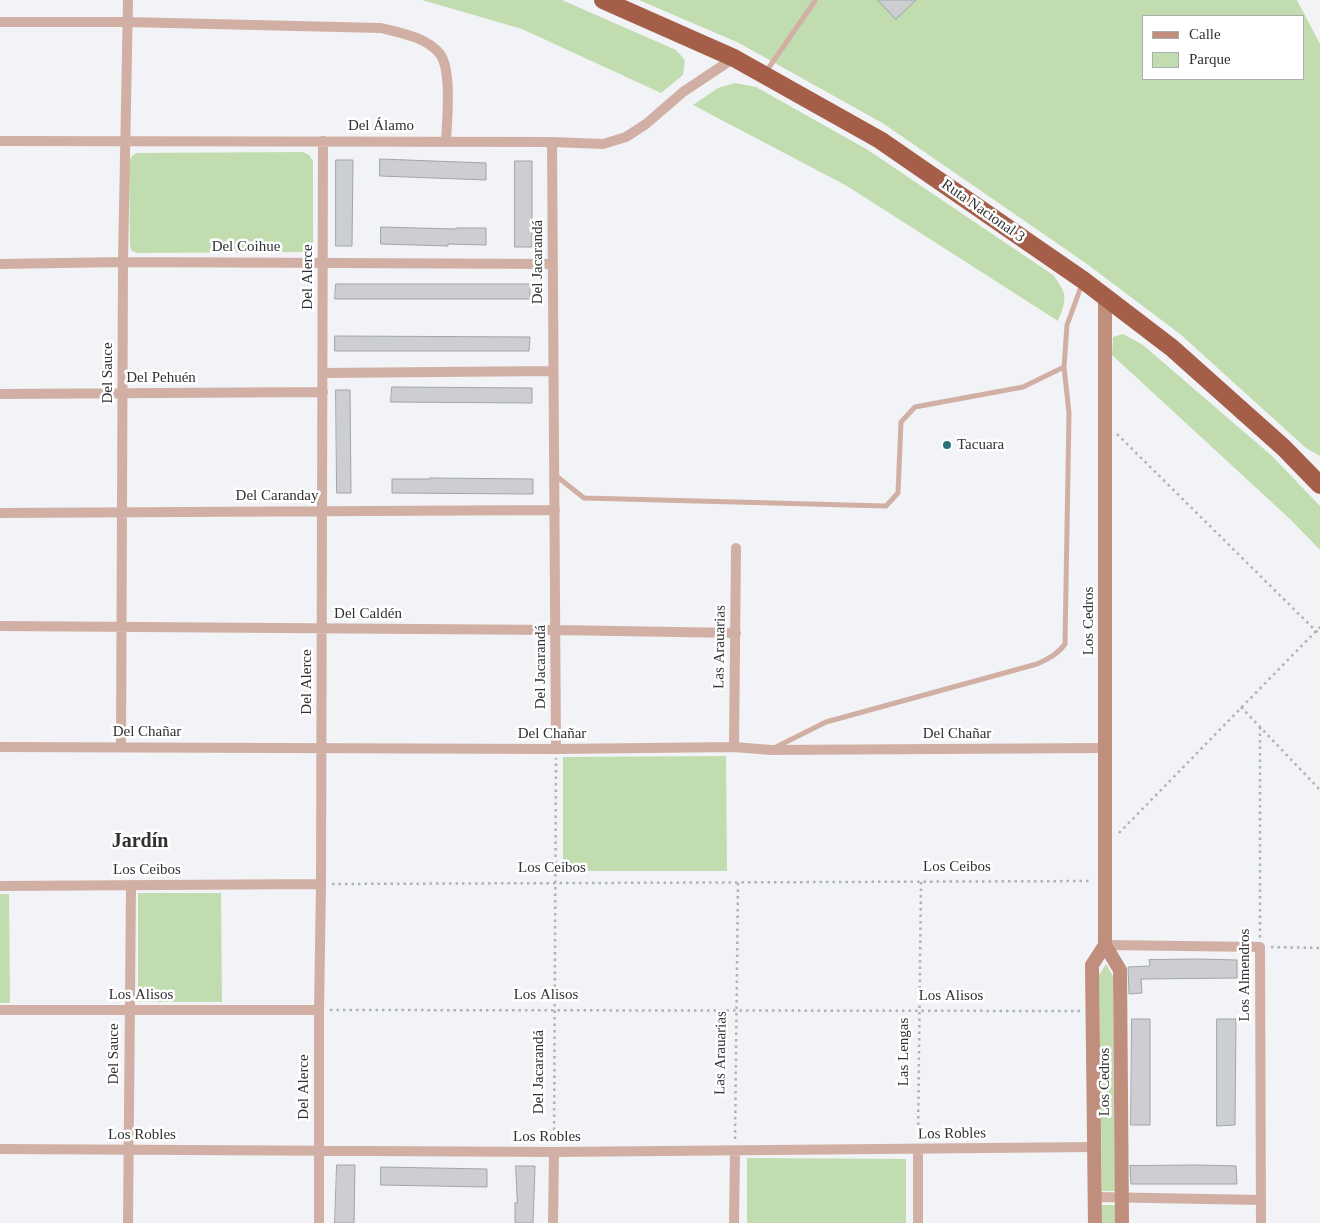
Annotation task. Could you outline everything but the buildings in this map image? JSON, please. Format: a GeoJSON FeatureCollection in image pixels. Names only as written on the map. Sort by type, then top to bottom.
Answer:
{"type":"FeatureCollection","features":[{"type":"Feature","properties":{"kind":"highway","name":"Ruta Nacional 3"},"geometry":{"type":"LineString","coordinates":[[603,0],[734,58],[880,140],[1084,280],[1179,354],[1284,448],[1320,485]]}},
{"type":"Feature","properties":{"kind":"street","name":"Del Sauce"},"geometry":{"type":"LineString","coordinates":[[121,747],[123,262],[128,0]]}},
{"type":"Feature","properties":{"kind":"street"},"geometry":{"type":"LineString","coordinates":[[0,22],[127,22],[381,28],[409,34],[426,43],[441,55],[447,73],[446,141]]}},
{"type":"Feature","properties":{"kind":"street","name":"Del Álamo"},"geometry":{"type":"LineString","coordinates":[[0,141],[446,141],[603,144],[626,137],[646,124],[683,92],[734,58]]}},
{"type":"Feature","properties":{"kind":"street","name":"Del Alerce"},"geometry":{"type":"LineString","coordinates":[[319,1223],[318,1010],[321,884],[323,141]]}},
{"type":"Feature","properties":{"kind":"street","name":"Del Jacarandá"},"geometry":{"type":"LineString","coordinates":[[552,142],[556,749]]}},
{"type":"Feature","properties":{"kind":"street","name":"Del Coihue"},"geometry":{"type":"LineString","coordinates":[[0,264],[123,262],[553,264]]}},
{"type":"Feature","properties":{"kind":"street","name":"Los Cedros"},"geometry":{"type":"LineString","coordinates":[[1105,296],[1105,945],[1120,970],[1122,1223]]}},
{"type":"Feature","properties":{"kind":"street"},"geometry":{"type":"LineString","coordinates":[[323,373],[554,371]]}},
{"type":"Feature","properties":{"kind":"street","name":"Del Pehuén"},"geometry":{"type":"LineString","coordinates":[[0,394],[323,392]]}},
{"type":"Feature","properties":{"kind":"street","name":"Del Caranday"},"geometry":{"type":"LineString","coordinates":[[0,513],[554,510]]}},
{"type":"Feature","properties":{"kind":"street","name":"Las Arauarias"},"geometry":{"type":"LineString","coordinates":[[734,747],[736,548]]}},
{"type":"Feature","properties":{"kind":"street","name":"Del Caldén"},"geometry":{"type":"LineString","coordinates":[[0,626],[736,633]]}},
{"type":"Feature","properties":{"kind":"street","name":"Del Chañar"},"geometry":{"type":"LineString","coordinates":[[0,746],[556,749],[734,747],[771,750],[1105,748]]}},
{"type":"Feature","properties":{"kind":"street","name":"Los Ceibos"},"geometry":{"type":"LineString","coordinates":[[0,886],[321,884]]}},
{"type":"Feature","properties":{"kind":"street","name":"Del Sauce"},"geometry":{"type":"LineString","coordinates":[[128,1223],[131,885]]}},
{"type":"Feature","properties":{"kind":"street"},"geometry":{"type":"LineString","coordinates":[[1105,945],[1260,947]]}},
{"type":"Feature","properties":{"kind":"street","name":"Los Cedros"},"geometry":{"type":"LineString","coordinates":[[1095,1223],[1092,965],[1105,945]]}},
{"type":"Feature","properties":{"kind":"street","name":"Los Almendros"},"geometry":{"type":"LineString","coordinates":[[1260,947],[1261,1223]]}},
{"type":"Feature","properties":{"kind":"street","name":"Los Alisos"},"geometry":{"type":"LineString","coordinates":[[0,1010],[318,1010]]}},
{"type":"Feature","properties":{"kind":"street","name":"Los Robles"},"geometry":{"type":"LineString","coordinates":[[0,1149],[554,1152],[1094,1148]]}},
{"type":"Feature","properties":{"kind":"street"},"geometry":{"type":"LineString","coordinates":[[918,1149],[918,1223]]}},
{"type":"Feature","properties":{"kind":"street"},"geometry":{"type":"LineString","coordinates":[[734,1223],[735,1151]]}},
{"type":"Feature","properties":{"kind":"street"},"geometry":{"type":"LineString","coordinates":[[553,1223],[554,1152]]}},
{"type":"Feature","properties":{"kind":"street"},"geometry":{"type":"LineString","coordinates":[[1096,1197],[1261,1200]]}},
{"type":"Feature","properties":{"kind":"lane"},"geometry":{"type":"LineString","coordinates":[[764,75],[815,1]]}},
{"type":"Feature","properties":{"kind":"lane"},"geometry":{"type":"LineString","coordinates":[[771,750],[826,722],[1037,664],[1061,650],[1065,644],[1069,414],[1064,367],[1068,325],[1084,280]]}},
{"type":"Feature","properties":{"kind":"lane"},"geometry":{"type":"LineString","coordinates":[[554,475],[584,498],[886,506],[898,493],[901,422],[915,407],[1023,387],[1064,367]]}},
{"type":"Feature","properties":{"kind":"path"},"geometry":{"type":"LineString","coordinates":[[1105,422],[1320,635]]}},
{"type":"Feature","properties":{"kind":"path"},"geometry":{"type":"LineString","coordinates":[[1105,847],[1320,626]]}},
{"type":"Feature","properties":{"kind":"path"},"geometry":{"type":"LineString","coordinates":[[1241,707],[1320,790]]}},
{"type":"Feature","properties":{"kind":"path","name":"Los Almendros"},"geometry":{"type":"LineString","coordinates":[[1260,727],[1260,947]]}},
{"type":"Feature","properties":{"kind":"path","name":"Del Jacarandá"},"geometry":{"type":"LineString","coordinates":[[554,1152],[556,749]]}},
{"type":"Feature","properties":{"kind":"path","name":"Los Ceibos"},"geometry":{"type":"LineString","coordinates":[[321,884],[1105,881]]}},
{"type":"Feature","properties":{"kind":"path","name":"Las Arauarias"},"geometry":{"type":"LineString","coordinates":[[735,1151],[738,882]]}},
{"type":"Feature","properties":{"kind":"path","name":"Las Lengas"},"geometry":{"type":"LineString","coordinates":[[918,1149],[921,882]]}},
{"type":"Feature","properties":{"kind":"path"},"geometry":{"type":"LineString","coordinates":[[1260,947],[1320,948]]}},
{"type":"Feature","properties":{"kind":"path","name":"Los Alisos"},"geometry":{"type":"LineString","coordinates":[[318,1010],[1092,1011]]}},
{"type":"Feature","properties":{"kind":"green space"},"geometry":{"type":"Polygon","coordinates":[[[422,0],[562,0],[676,50],[685,60],[683,75],[661,93],[522,29],[422,0]]]}},
{"type":"Feature","properties":{"kind":"green space"},"geometry":{"type":"Polygon","coordinates":[[[639,0],[1297,0],[1305,15],[1142,15],[1142,80],[1305,80],[1305,15],[1320,44],[1320,456],[1306,448],[1180,334],[1087,264],[884,124],[739,43],[639,0]]]}},
{"type":"Feature","properties":{"kind":"green space"},"geometry":{"type":"Polygon","coordinates":[[[735,83],[756,87],[868,150],[1053,275],[1064,292],[1063,307],[1058,321],[847,186],[693,105],[718,88],[735,83]]]}},
{"type":"Feature","properties":{"kind":"green space"},"geometry":{"type":"Polygon","coordinates":[[[303,152],[309,155],[313,161],[313,245],[306,252],[137,253],[132,251],[130,247],[129,162],[132,156],[137,153],[303,152]]]}},
{"type":"Feature","properties":{"kind":"green space"},"geometry":{"type":"Polygon","coordinates":[[[1123,334],[1143,345],[1272,456],[1320,506],[1320,550],[1291,520],[1112,355],[1113,337],[1123,334]]]}},
{"type":"Feature","properties":{"kind":"green space"},"geometry":{"type":"Polygon","coordinates":[[[726,756],[727,871],[563,871],[563,757],[726,756]]]}},
{"type":"Feature","properties":{"kind":"green space"},"geometry":{"type":"Polygon","coordinates":[[[138,893],[221,893],[222,1002],[138,1002],[138,893]]]}},
{"type":"Feature","properties":{"kind":"green space"},"geometry":{"type":"Polygon","coordinates":[[[0,894],[9,894],[10,1003],[0,1003],[0,894]]]}},
{"type":"Feature","properties":{"kind":"green space"},"geometry":{"type":"Polygon","coordinates":[[[1106,964],[1113,976],[1115,1191],[1102,1191],[1099,975],[1106,964]]]}},
{"type":"Feature","properties":{"kind":"green space"},"geometry":{"type":"Polygon","coordinates":[[[747,1158],[906,1159],[906,1223],[747,1223],[747,1158]]]}},
{"type":"Feature","properties":{"kind":"green space"},"geometry":{"type":"Polygon","coordinates":[[[1102,1205],[1115,1205],[1115,1223],[1102,1223],[1102,1205]]]}},
{"type":"Feature","properties":{"kind":"place","name":"Tacuara"},"geometry":{"type":"Point","coordinates":[947,445]}},
{"type":"Feature","properties":{"kind":"district","name":"Jardín"},"geometry":{"type":"Point","coordinates":[140,842]}}]}
